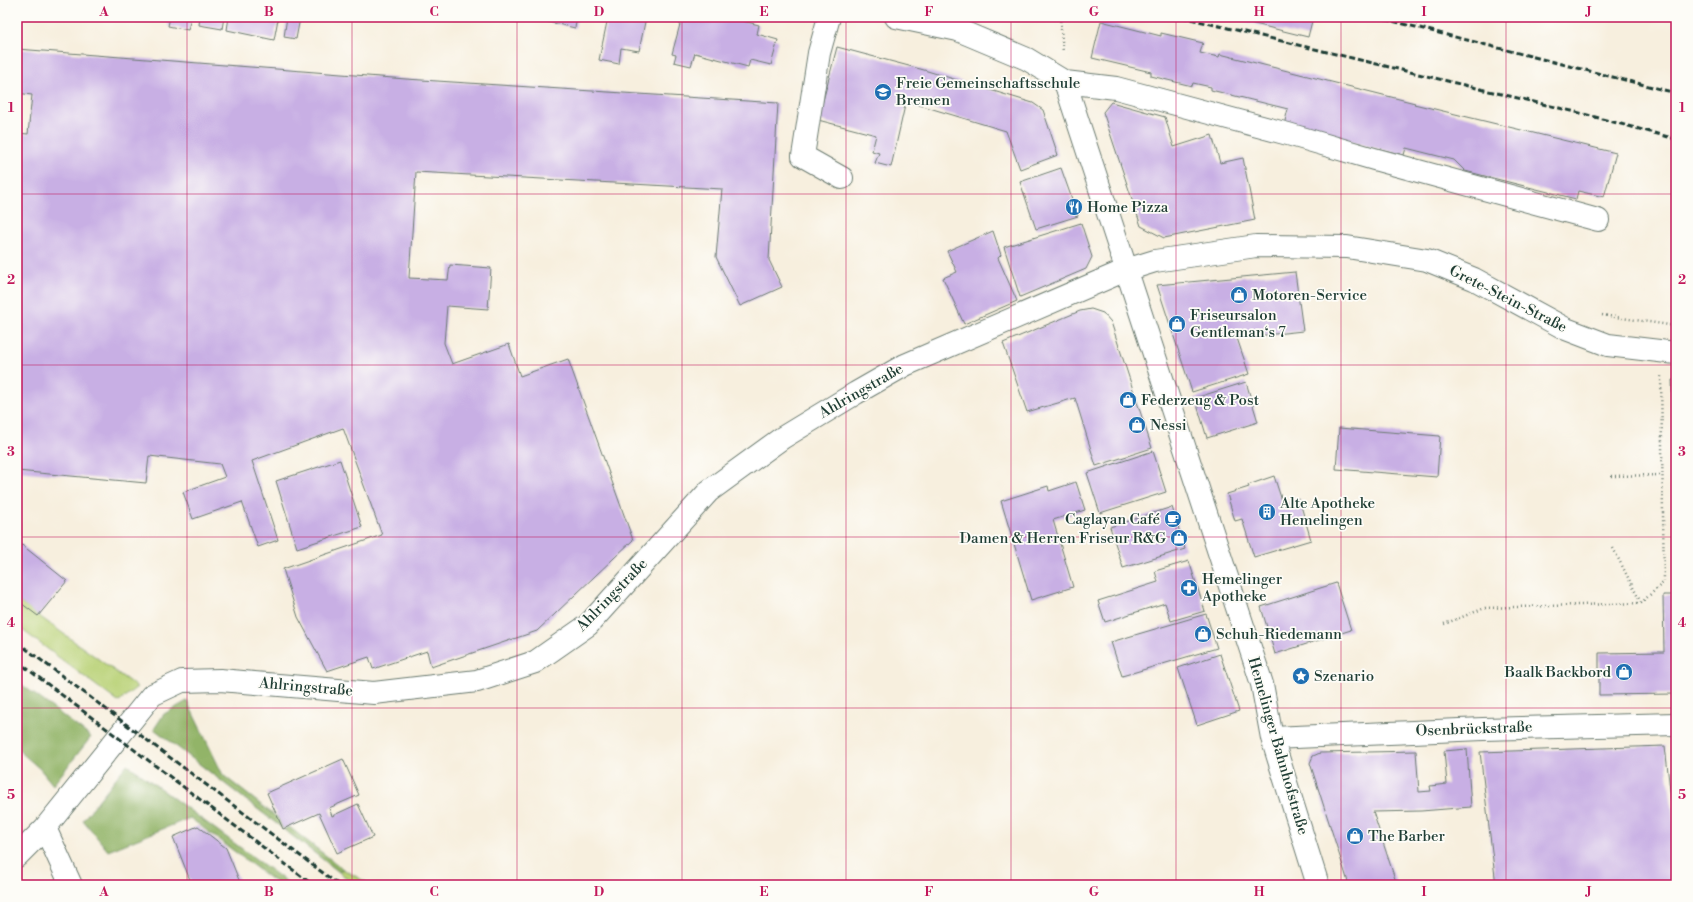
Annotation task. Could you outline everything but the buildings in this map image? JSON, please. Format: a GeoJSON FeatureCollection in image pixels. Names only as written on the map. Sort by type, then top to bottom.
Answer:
{"type":"FeatureCollection","features":[{"type":"Feature","properties":{"kind":"street"},"geometry":{"type":"LineString","coordinates":[[829,17],[820,53],[803,156],[842,178]]}},
{"type":"Feature","properties":{"kind":"street"},"geometry":{"type":"LineString","coordinates":[[896,17],[958,30],[1027,59],[1065,82],[1116,88],[1598,220]]}},
{"type":"Feature","properties":{"kind":"street","name":"Hemelinger Bahnhofstraße"},"geometry":{"type":"LineString","coordinates":[[1065,82],[1262,684],[1272,738],[1318,885]]}},
{"type":"Feature","properties":{"kind":"street","name":"Grete-Stein-Straße"},"geometry":{"type":"LineString","coordinates":[[1126,270],[1155,261],[1256,246],[1347,247],[1427,260],[1474,279],[1566,329],[1608,345],[1668,352]]}},
{"type":"Feature","properties":{"kind":"street","name":"Ahlringstraße"},"geometry":{"type":"LineString","coordinates":[[17,856],[45,828],[152,696],[182,681],[220,680],[374,693],[477,682],[535,662],[588,625],[709,491],[782,438],[905,365],[1126,270]]}},
{"type":"Feature","properties":{"kind":"street","name":"Osenbrückstraße"},"geometry":{"type":"LineString","coordinates":[[1272,738],[1483,729],[1676,724]]}},
{"type":"Feature","properties":{"kind":"street"},"geometry":{"type":"LineString","coordinates":[[45,828],[70,885]]}},
{"type":"Feature","properties":{"kind":"path"},"geometry":{"type":"LineString","coordinates":[[1444,624],[1485,608],[1641,603],[1664,582],[1662,475],[1668,352]]}},
{"type":"Feature","properties":{"kind":"path"},"geometry":{"type":"LineString","coordinates":[[1611,476],[1662,475]]}},
{"type":"Feature","properties":{"kind":"path"},"geometry":{"type":"LineString","coordinates":[[1613,548],[1641,603]]}},
{"type":"Feature","properties":{"kind":"green space"},"geometry":{"type":"Polygon","coordinates":[[[17,600],[137,687],[118,702],[17,626],[17,600]]]}},
{"type":"Feature","properties":{"kind":"green space"},"geometry":{"type":"Polygon","coordinates":[[[17,681],[91,737],[53,785],[40,769],[17,749],[17,681]]]}},
{"type":"Feature","properties":{"kind":"green space"},"geometry":{"type":"Polygon","coordinates":[[[187,701],[223,775],[343,869],[339,872],[154,729],[164,714],[187,701]]]}},
{"type":"Feature","properties":{"kind":"green space"},"geometry":{"type":"Polygon","coordinates":[[[127,764],[291,885],[279,885],[190,818],[108,851],[83,820],[127,764]]]}},
{"type":"Feature","properties":{"kind":"green space"},"geometry":{"type":"Polygon","coordinates":[[[343,869],[371,885],[355,885],[339,872],[343,869]]]}},
{"type":"Feature","properties":{"kind":"railway"},"geometry":{"type":"LineString","coordinates":[[1182,17],[1584,114],[1676,139]]}},
{"type":"Feature","properties":{"kind":"railway"},"geometry":{"type":"LineString","coordinates":[[1376,17],[1676,93]]}},
{"type":"Feature","properties":{"kind":"railway"},"geometry":{"type":"LineString","coordinates":[[17,642],[339,885]]}},
{"type":"Feature","properties":{"kind":"railway"},"geometry":{"type":"LineString","coordinates":[[17,661],[313,885]]}},
{"type":"Feature","properties":{"kind":"place","name":"Freie Gemeinschaftsschule Bremen"},"geometry":{"type":"Point","coordinates":[883,92]}},
{"type":"Feature","properties":{"kind":"place","name":"Home Pizza"},"geometry":{"type":"Point","coordinates":[1074,207]}},
{"type":"Feature","properties":{"kind":"place","name":"Motoren-Service"},"geometry":{"type":"Point","coordinates":[1239,295]}},
{"type":"Feature","properties":{"kind":"place","name":"Friseursalon Gentleman‘s 7"},"geometry":{"type":"Point","coordinates":[1177,324]}},
{"type":"Feature","properties":{"kind":"place","name":"Federzeug & Post"},"geometry":{"type":"Point","coordinates":[1128,400]}},
{"type":"Feature","properties":{"kind":"place","name":"Nessi"},"geometry":{"type":"Point","coordinates":[1137,425]}},
{"type":"Feature","properties":{"kind":"place","name":"Alte Apotheke Hemelingen"},"geometry":{"type":"Point","coordinates":[1267,512]}},
{"type":"Feature","properties":{"kind":"place","name":"Caglayan Café"},"geometry":{"type":"Point","coordinates":[1173,519]}},
{"type":"Feature","properties":{"kind":"place","name":"Damen & Herren Friseur R&G"},"geometry":{"type":"Point","coordinates":[1179,538]}},
{"type":"Feature","properties":{"kind":"place","name":"Hemelinger Apotheke"},"geometry":{"type":"Point","coordinates":[1189,588]}},
{"type":"Feature","properties":{"kind":"place","name":"Schuh-Riedemann"},"geometry":{"type":"Point","coordinates":[1203,634]}},
{"type":"Feature","properties":{"kind":"place","name":"Baalk Backbord"},"geometry":{"type":"Point","coordinates":[1624,672]}},
{"type":"Feature","properties":{"kind":"place","name":"Szenario"},"geometry":{"type":"Point","coordinates":[1301,676]}},
{"type":"Feature","properties":{"kind":"place","name":"The Barber"},"geometry":{"type":"Point","coordinates":[1355,836]}}]}
